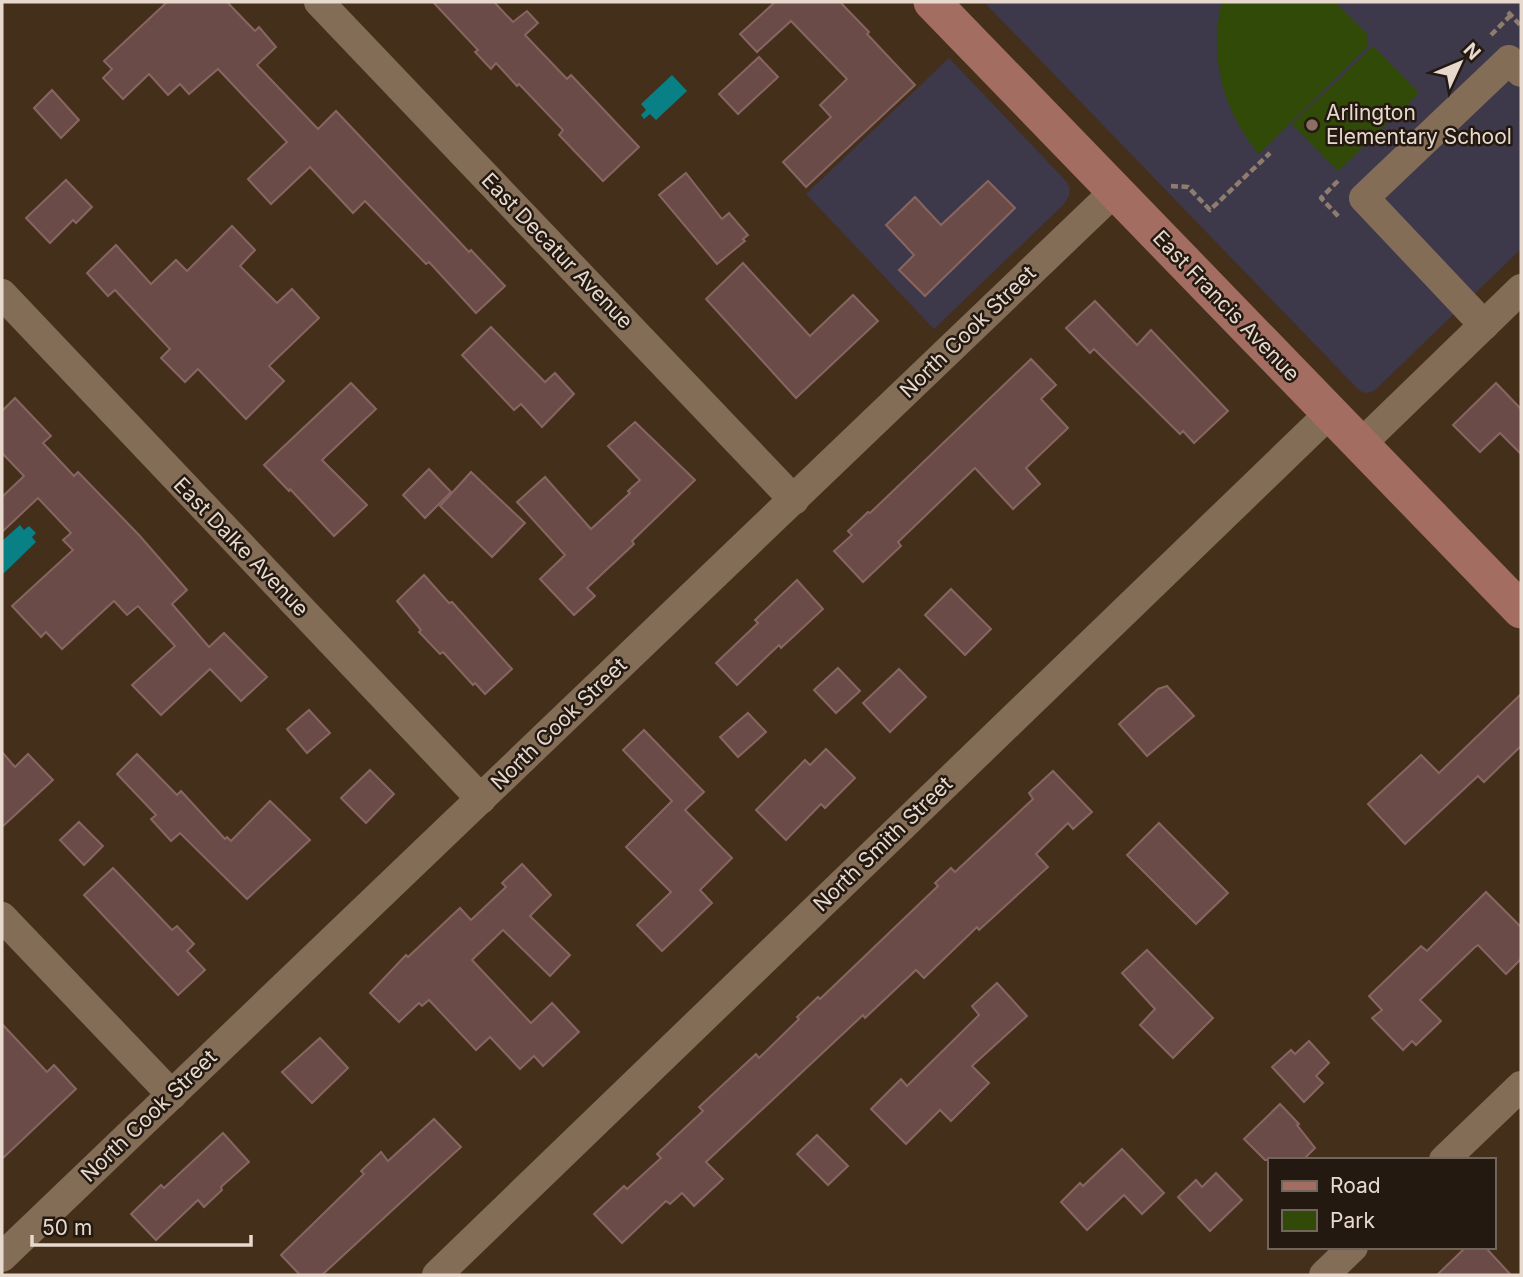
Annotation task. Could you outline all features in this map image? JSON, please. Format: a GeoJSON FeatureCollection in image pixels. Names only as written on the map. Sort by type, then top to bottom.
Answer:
{"type":"FeatureCollection","features":[{"type":"Feature","properties":{"kind":"main road","name":"East Francis Avenue"},"geometry":{"type":"LineString","coordinates":[[932,2],[1521,610]]}},
{"type":"Feature","properties":{"kind":"street","name":"East Decatur Avenue"},"geometry":{"type":"LineString","coordinates":[[319,2],[794,499]]}},
{"type":"Feature","properties":{"kind":"street"},"geometry":{"type":"LineString","coordinates":[[1485,325],[1364,198],[1509,60],[1521,72]]}},
{"type":"Feature","properties":{"kind":"street","name":"North Cook Street"},"geometry":{"type":"LineString","coordinates":[[2,1257],[1115,191]]}},
{"type":"Feature","properties":{"kind":"street"},"geometry":{"type":"LineString","coordinates":[[1361,444],[1521,289]]}},
{"type":"Feature","properties":{"kind":"street","name":"East Dalke Avenue"},"geometry":{"type":"LineString","coordinates":[[2,294],[481,799]]}},
{"type":"Feature","properties":{"kind":"street","name":"North Smith Street"},"geometry":{"type":"LineString","coordinates":[[437,1275],[1330,413]]}},
{"type":"Feature","properties":{"kind":"street"},"geometry":{"type":"LineString","coordinates":[[2,917],[172,1095]]}},
{"type":"Feature","properties":{"kind":"street"},"geometry":{"type":"LineString","coordinates":[[1446,1158],[1521,1086]]}},
{"type":"Feature","properties":{"kind":"street"},"geometry":{"type":"LineString","coordinates":[[1324,1275],[1351,1249]]}},
{"type":"Feature","properties":{"kind":"path"},"geometry":{"type":"LineString","coordinates":[[1508,12],[1521,26]]}},
{"type":"Feature","properties":{"kind":"path"},"geometry":{"type":"LineString","coordinates":[[1171,186],[1188,187],[1210,210],[1270,153]]}},
{"type":"Feature","properties":{"kind":"shaded area","name":"Arlington Elementary School"},"geometry":{"type":"Polygon","coordinates":[[[984,2],[1521,2],[1521,249],[1374,391],[1360,391],[984,2]]]}},
{"type":"Feature","properties":{"kind":"shaded area"},"geometry":{"type":"Polygon","coordinates":[[[949,58],[1070,188],[1064,204],[934,329],[806,194],[949,58]]]}},
{"type":"Feature","properties":{"kind":"green space"},"geometry":{"type":"Polygon","coordinates":[[[1222,2],[1335,2],[1368,35],[1367,47],[1259,154],[1236,120],[1222,82],[1217,42],[1222,2]]]}},
{"type":"Feature","properties":{"kind":"green space"},"geometry":{"type":"Polygon","coordinates":[[[1373,46],[1419,93],[1338,171],[1292,124],[1373,46]]]}},
{"type":"Feature","properties":{"kind":"water"},"geometry":{"type":"Polygon","coordinates":[[[672,75],[687,91],[656,120],[650,114],[644,119],[641,115],[646,110],[641,104],[672,75]]]}},
{"type":"Feature","properties":{"kind":"water"},"geometry":{"type":"Polygon","coordinates":[[[20,525],[24,530],[29,526],[36,533],[32,537],[36,542],[2,575],[2,541],[20,525]]]}},
{"type":"Feature","properties":{"kind":"building"},"geometry":{"type":"Polygon","coordinates":[[[167,2],[227,2],[255,31],[259,27],[276,47],[257,65],[318,129],[336,111],[469,252],[471,250],[505,286],[476,313],[429,262],[426,264],[365,201],[353,213],[310,167],[271,204],[248,179],[287,142],[218,69],[189,94],[180,84],[168,95],[149,74],[123,99],[103,78],[112,69],[104,61],[167,2]]]}},
{"type":"Feature","properties":{"kind":"building"},"geometry":{"type":"Polygon","coordinates":[[[433,2],[494,2],[513,22],[527,11],[538,23],[525,35],[567,79],[571,75],[639,147],[603,181],[559,135],[563,130],[496,63],[491,69],[475,52],[478,50],[433,2]]]}},
{"type":"Feature","properties":{"kind":"building"},"geometry":{"type":"Polygon","coordinates":[[[772,2],[840,2],[915,85],[806,187],[783,162],[831,117],[820,105],[847,79],[791,21],[757,52],[740,34],[774,3],[772,2]]]}},
{"type":"Feature","properties":{"kind":"building"},"geometry":{"type":"Polygon","coordinates":[[[759,57],[778,77],[738,114],[719,94],[759,57]]]}},
{"type":"Feature","properties":{"kind":"building"},"geometry":{"type":"Polygon","coordinates":[[[52,90],[79,120],[61,138],[34,108],[52,90]]]}},
{"type":"Feature","properties":{"kind":"building"},"geometry":{"type":"Polygon","coordinates":[[[686,173],[722,219],[729,213],[748,235],[743,239],[745,241],[717,264],[659,195],[686,173]]]}},
{"type":"Feature","properties":{"kind":"building"},"geometry":{"type":"Polygon","coordinates":[[[66,180],[92,207],[76,223],[73,220],[50,243],[26,218],[66,180]]]}},
{"type":"Feature","properties":{"kind":"building"},"geometry":{"type":"Polygon","coordinates":[[[988,181],[1015,208],[925,296],[899,270],[914,255],[886,225],[915,197],[941,225],[988,181]]]}},
{"type":"Feature","properties":{"kind":"building"},"geometry":{"type":"Polygon","coordinates":[[[232,226],[255,250],[240,266],[277,303],[292,289],[319,318],[269,366],[284,381],[246,419],[198,369],[185,382],[161,358],[170,349],[115,290],[108,296],[87,273],[116,245],[151,284],[176,260],[187,271],[232,226]]]}},
{"type":"Feature","properties":{"kind":"building"},"geometry":{"type":"Polygon","coordinates":[[[743,263],[810,336],[853,295],[878,321],[796,398],[706,299],[743,263]]]}},
{"type":"Feature","properties":{"kind":"building"},"geometry":{"type":"Polygon","coordinates":[[[1095,301],[1137,345],[1151,330],[1228,411],[1194,443],[1183,431],[1180,434],[1094,349],[1090,353],[1066,328],[1095,301]]]}},
{"type":"Feature","properties":{"kind":"building"},"geometry":{"type":"Polygon","coordinates":[[[491,327],[545,382],[555,373],[574,394],[542,427],[521,404],[514,410],[462,355],[491,327]]]}},
{"type":"Feature","properties":{"kind":"building"},"geometry":{"type":"Polygon","coordinates":[[[1031,359],[1056,385],[1041,399],[1068,428],[1026,468],[1040,484],[1013,509],[975,468],[898,542],[901,546],[863,582],[834,551],[852,535],[848,531],[1031,359]]]}},
{"type":"Feature","properties":{"kind":"building"},"geometry":{"type":"Polygon","coordinates":[[[351,383],[376,409],[322,460],[367,505],[334,536],[264,465],[351,383]]]}},
{"type":"Feature","properties":{"kind":"building"},"geometry":{"type":"Polygon","coordinates":[[[1496,383],[1521,409],[1521,454],[1500,433],[1480,452],[1453,425],[1496,383]]]}},
{"type":"Feature","properties":{"kind":"building"},"geometry":{"type":"Polygon","coordinates":[[[15,398],[51,436],[43,443],[74,476],[78,472],[187,590],[172,604],[209,647],[224,633],[267,677],[241,701],[210,669],[161,715],[132,685],[175,646],[138,606],[127,615],[114,601],[62,649],[46,632],[41,637],[12,606],[73,550],[63,540],[71,533],[38,498],[2,532],[2,497],[24,476],[2,453],[2,411],[15,398]]]}},
{"type":"Feature","properties":{"kind":"building"},"geometry":{"type":"Polygon","coordinates":[[[635,422],[695,480],[632,541],[634,544],[587,588],[595,596],[574,615],[540,579],[565,555],[517,502],[545,477],[591,529],[630,493],[628,491],[640,480],[608,446],[635,422]]]}},
{"type":"Feature","properties":{"kind":"building"},"geometry":{"type":"Polygon","coordinates":[[[429,469],[451,492],[425,518],[403,495],[429,469]]]}},
{"type":"Feature","properties":{"kind":"building"},"geometry":{"type":"Polygon","coordinates":[[[471,472],[525,523],[492,557],[440,506],[471,472]]]}},
{"type":"Feature","properties":{"kind":"building"},"geometry":{"type":"Polygon","coordinates":[[[424,575],[512,669],[485,694],[419,632],[421,630],[397,601],[424,575]]]}},
{"type":"Feature","properties":{"kind":"building"},"geometry":{"type":"Polygon","coordinates":[[[797,580],[823,609],[781,648],[779,645],[737,685],[716,663],[758,623],[755,620],[797,580]]]}},
{"type":"Feature","properties":{"kind":"building"},"geometry":{"type":"Polygon","coordinates":[[[951,589],[991,629],[965,655],[925,615],[951,589]]]}},
{"type":"Feature","properties":{"kind":"building"},"geometry":{"type":"Polygon","coordinates":[[[838,668],[860,691],[836,713],[814,690],[838,668]]]}},
{"type":"Feature","properties":{"kind":"building"},"geometry":{"type":"Polygon","coordinates":[[[899,669],[926,697],[890,732],[863,703],[899,669]]]}},
{"type":"Feature","properties":{"kind":"building"},"geometry":{"type":"Polygon","coordinates":[[[1167,686],[1194,716],[1147,756],[1119,724],[1158,689],[1167,686]]]}},
{"type":"Feature","properties":{"kind":"building"},"geometry":{"type":"Polygon","coordinates":[[[1521,694],[1521,746],[1484,782],[1478,776],[1405,844],[1368,804],[1421,755],[1439,773],[1521,694]]]}},
{"type":"Feature","properties":{"kind":"building"},"geometry":{"type":"Polygon","coordinates":[[[309,710],[330,733],[307,753],[287,729],[309,710]]]}},
{"type":"Feature","properties":{"kind":"building"},"geometry":{"type":"Polygon","coordinates":[[[748,713],[766,732],[738,757],[720,737],[748,713]]]}},
{"type":"Feature","properties":{"kind":"building"},"geometry":{"type":"Polygon","coordinates":[[[644,730],[704,792],[685,810],[732,858],[700,890],[712,903],[662,951],[637,925],[671,892],[626,847],[672,801],[623,750],[644,730]]]}},
{"type":"Feature","properties":{"kind":"building"},"geometry":{"type":"Polygon","coordinates":[[[826,749],[855,778],[825,808],[821,804],[786,840],[756,810],[805,760],[810,765],[826,749]]]}},
{"type":"Feature","properties":{"kind":"building"},"geometry":{"type":"Polygon","coordinates":[[[2,752],[15,767],[28,754],[53,780],[2,827],[2,752]]]}},
{"type":"Feature","properties":{"kind":"building"},"geometry":{"type":"Polygon","coordinates":[[[137,754],[177,795],[181,791],[225,839],[227,837],[231,841],[270,801],[310,840],[247,899],[180,833],[171,841],[151,819],[156,815],[117,774],[137,754]]]}},
{"type":"Feature","properties":{"kind":"building"},"geometry":{"type":"Polygon","coordinates":[[[370,770],[394,794],[366,823],[341,798],[370,770]]]}},
{"type":"Feature","properties":{"kind":"building"},"geometry":{"type":"Polygon","coordinates":[[[1053,771],[1092,812],[1073,829],[1068,823],[1036,854],[1048,867],[979,930],[977,927],[924,978],[916,970],[865,1018],[863,1015],[706,1162],[723,1179],[694,1206],[682,1193],[670,1204],[666,1201],[622,1243],[594,1214],[624,1186],[627,1189],[661,1158],[657,1154],[703,1111],[699,1107],[756,1054],[759,1058],[799,1019],[797,1017],[818,997],[820,999],[938,886],[935,883],[951,868],[955,872],[1033,799],[1029,793],[1053,771]]]}},
{"type":"Feature","properties":{"kind":"building"},"geometry":{"type":"Polygon","coordinates":[[[79,822],[103,846],[84,865],[60,840],[79,822]]]}},
{"type":"Feature","properties":{"kind":"building"},"geometry":{"type":"Polygon","coordinates":[[[1159,823],[1228,893],[1196,924],[1127,855],[1159,823]]]}},
{"type":"Feature","properties":{"kind":"building"},"geometry":{"type":"Polygon","coordinates":[[[522,864],[551,895],[530,916],[570,955],[550,976],[503,930],[472,960],[531,1023],[552,1003],[579,1032],[543,1066],[534,1056],[520,1069],[490,1037],[476,1050],[429,1000],[422,1006],[419,1003],[399,1022],[370,993],[406,955],[408,957],[460,908],[471,920],[506,887],[502,883],[522,864]]]}},
{"type":"Feature","properties":{"kind":"building"},"geometry":{"type":"Polygon","coordinates":[[[113,868],[172,930],[177,926],[194,944],[187,951],[205,970],[178,995],[84,895],[113,868]]]}},
{"type":"Feature","properties":{"kind":"building"},"geometry":{"type":"Polygon","coordinates":[[[1486,892],[1521,927],[1521,959],[1506,974],[1478,945],[1474,948],[1420,1000],[1441,1021],[1416,1045],[1412,1041],[1403,1050],[1372,1018],[1382,1010],[1369,996],[1421,946],[1427,951],[1486,892]]]}},
{"type":"Feature","properties":{"kind":"building"},"geometry":{"type":"Polygon","coordinates":[[[1147,950],[1213,1018],[1173,1058],[1140,1025],[1155,1009],[1122,973],[1147,950]]]}},
{"type":"Feature","properties":{"kind":"building"},"geometry":{"type":"Polygon","coordinates":[[[997,983],[1027,1016],[972,1066],[989,1083],[951,1121],[940,1110],[906,1144],[871,1109],[901,1079],[907,1086],[979,1015],[972,1006],[997,983]]]}},
{"type":"Feature","properties":{"kind":"building"},"geometry":{"type":"Polygon","coordinates":[[[2,1024],[47,1072],[54,1065],[76,1089],[2,1159],[2,1024]]]}},
{"type":"Feature","properties":{"kind":"building"},"geometry":{"type":"Polygon","coordinates":[[[320,1038],[348,1068],[312,1103],[282,1072],[320,1038]]]}},
{"type":"Feature","properties":{"kind":"building"},"geometry":{"type":"Polygon","coordinates":[[[1309,1041],[1329,1063],[1316,1076],[1323,1083],[1304,1102],[1272,1067],[1291,1050],[1295,1054],[1309,1041]]]}},
{"type":"Feature","properties":{"kind":"building"},"geometry":{"type":"Polygon","coordinates":[[[1280,1104],[1299,1124],[1297,1125],[1315,1148],[1305,1158],[1265,1160],[1244,1139],[1280,1104]]]}},
{"type":"Feature","properties":{"kind":"building"},"geometry":{"type":"Polygon","coordinates":[[[434,1119],[461,1147],[322,1275],[300,1275],[281,1255],[364,1174],[361,1171],[381,1152],[388,1161],[434,1119]]]}},
{"type":"Feature","properties":{"kind":"building"},"geometry":{"type":"Polygon","coordinates":[[[223,1133],[249,1162],[221,1187],[222,1190],[204,1207],[198,1200],[156,1240],[131,1214],[161,1185],[164,1188],[223,1133]]]}},
{"type":"Feature","properties":{"kind":"building"},"geometry":{"type":"Polygon","coordinates":[[[817,1135],[848,1166],[828,1185],[797,1154],[817,1135]]]}},
{"type":"Feature","properties":{"kind":"building"},"geometry":{"type":"Polygon","coordinates":[[[1122,1149],[1164,1193],[1142,1214],[1124,1195],[1087,1230],[1061,1202],[1080,1183],[1083,1186],[1122,1149]]]}},
{"type":"Feature","properties":{"kind":"building"},"geometry":{"type":"Polygon","coordinates":[[[1216,1173],[1242,1200],[1210,1231],[1178,1197],[1196,1180],[1202,1187],[1216,1173]]]}},
{"type":"Feature","properties":{"kind":"building"},"geometry":{"type":"Polygon","coordinates":[[[1464,1249],[1487,1249],[1511,1275],[1437,1275],[1464,1249]]]}},
{"type":"Feature","properties":{"kind":"place","name":"Arlington Elementary School"},"geometry":{"type":"Point","coordinates":[1312,125]}}]}
